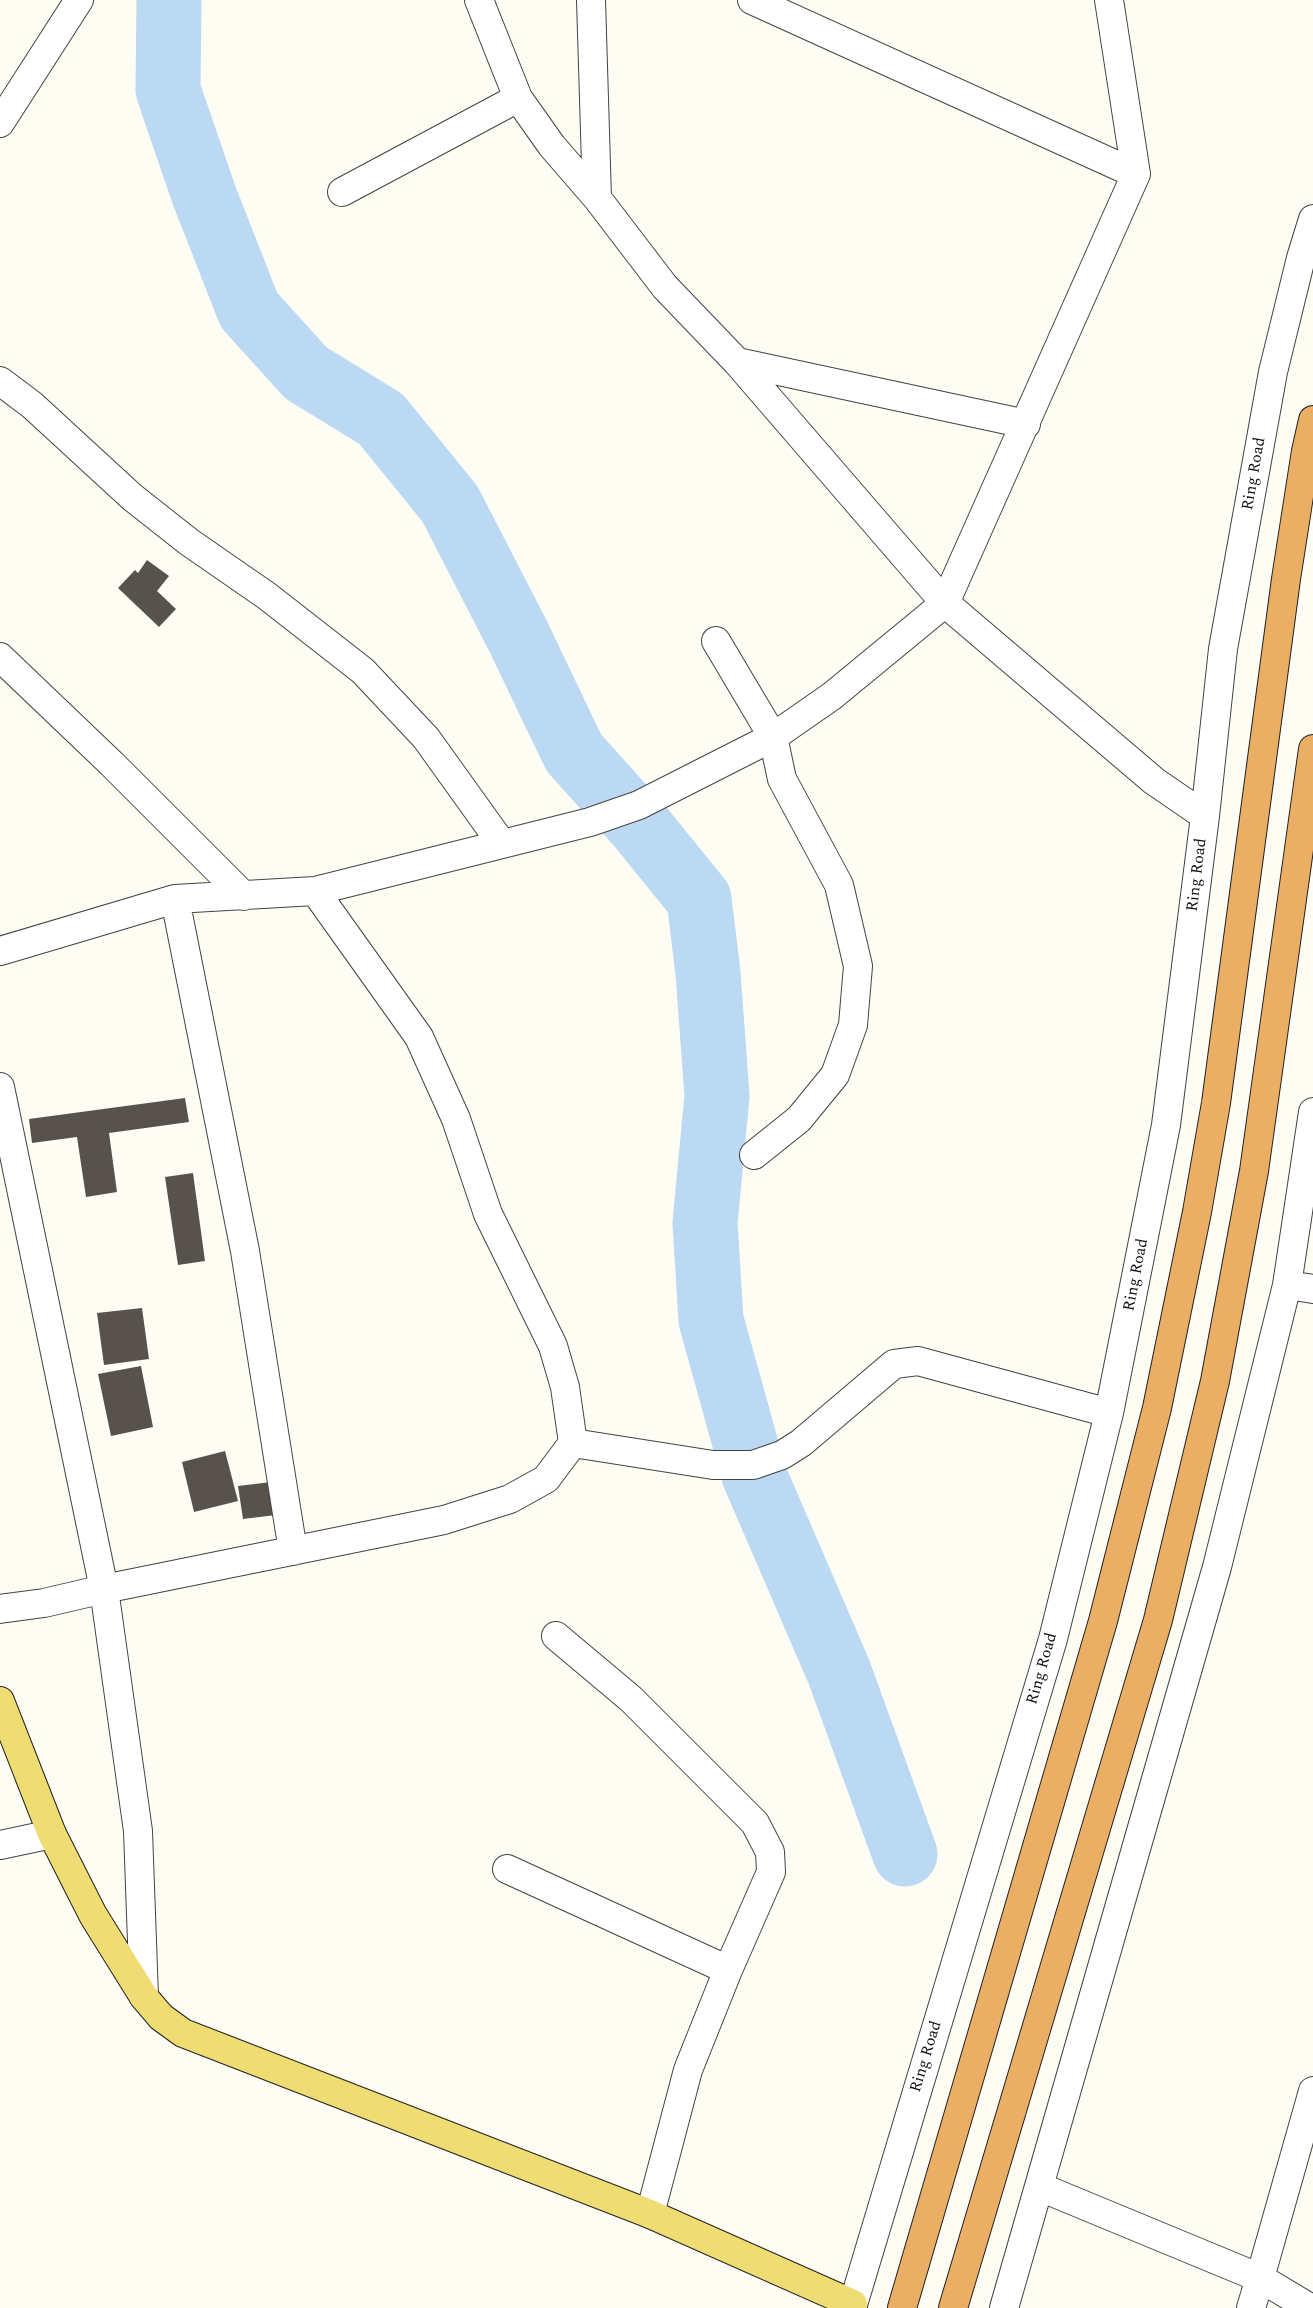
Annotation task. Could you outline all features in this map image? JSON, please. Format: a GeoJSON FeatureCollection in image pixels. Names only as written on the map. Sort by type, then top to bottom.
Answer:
{"type":"FeatureCollection","features":[{"type":"Feature","properties":{"kind":"highway"},"geometry":{"type":"LineString","coordinates":[[902,2308],[1103,1621],[1157,1408],[1197,1212],[1216,1103],[1286,579],[1306,451],[1313,420]]}},
{"type":"Feature","properties":{"kind":"highway"},"geometry":{"type":"LineString","coordinates":[[953,2308],[1158,1620],[1215,1381],[1254,1171],[1313,749]]}},
{"type":"Feature","properties":{"kind":"main road"},"geometry":{"type":"LineString","coordinates":[[0,1701],[52,1834],[93,1915],[144,1997],[162,2017],[183,2033],[650,2214],[852,2306]]}},
{"type":"Feature","properties":{"kind":"street"},"geometry":{"type":"LineString","coordinates":[[0,123],[78,0]]}},
{"type":"Feature","properties":{"kind":"street"},"geometry":{"type":"LineString","coordinates":[[479,0],[518,98],[552,146],[597,198],[665,287],[738,362],[945,603],[1154,781],[1205,816]]}},
{"type":"Feature","properties":{"kind":"street"},"geometry":{"type":"LineString","coordinates":[[591,0],[597,198]]}},
{"type":"Feature","properties":{"kind":"street"},"geometry":{"type":"LineString","coordinates":[[752,0],[1136,174]]}},
{"type":"Feature","properties":{"kind":"street"},"geometry":{"type":"LineString","coordinates":[[0,951],[175,899],[315,891],[590,822],[639,805],[773,737],[832,696],[945,603],[1136,174],[1109,0]]}},
{"type":"Feature","properties":{"kind":"street"},"geometry":{"type":"LineString","coordinates":[[342,192],[518,98]]}},
{"type":"Feature","properties":{"kind":"street","name":"Ring Road"},"geometry":{"type":"LineString","coordinates":[[852,2306],[1053,1639],[1109,1413],[1166,1125],[1205,816],[1223,648],[1273,372],[1301,258],[1313,219]]}},
{"type":"Feature","properties":{"kind":"street"},"geometry":{"type":"LineString","coordinates":[[738,362],[1026,424]]}},
{"type":"Feature","properties":{"kind":"street"},"geometry":{"type":"LineString","coordinates":[[0,381],[32,405],[132,498],[189,542],[267,596],[362,671],[426,738],[502,844]]}},
{"type":"Feature","properties":{"kind":"street"},"geometry":{"type":"LineString","coordinates":[[716,641],[773,737],[782,779],[839,885],[858,966],[853,1025],[835,1074],[799,1119],[754,1155]]}},
{"type":"Feature","properties":{"kind":"street"},"geometry":{"type":"LineString","coordinates":[[0,657],[112,764],[244,896]]}},
{"type":"Feature","properties":{"kind":"street"},"geometry":{"type":"LineString","coordinates":[[0,1609],[44,1603],[104,1588],[444,1520],[510,1499],[546,1479],[573,1443],[565,1387],[553,1346],[488,1214],[456,1119],[419,1037],[315,891]]}},
{"type":"Feature","properties":{"kind":"street"},"geometry":{"type":"LineString","coordinates":[[175,899],[245,1251],[294,1551]]}},
{"type":"Feature","properties":{"kind":"street"},"geometry":{"type":"LineString","coordinates":[[0,1087],[104,1588],[138,1830],[144,1997]]}},
{"type":"Feature","properties":{"kind":"street"},"geometry":{"type":"LineString","coordinates":[[1004,2308],[1040,2187],[1124,1885],[1300,1287],[1313,1112]]}},
{"type":"Feature","properties":{"kind":"street"},"geometry":{"type":"LineString","coordinates":[[573,1443],[713,1465],[753,1465],[782,1455],[801,1443],[894,1364],[918,1361],[1109,1413]]}},
{"type":"Feature","properties":{"kind":"street"},"geometry":{"type":"LineString","coordinates":[[556,1636],[631,1699],[696,1764],[755,1824],[770,1852],[771,1872],[728,1970],[688,2070],[650,2214]]}},
{"type":"Feature","properties":{"kind":"street"},"geometry":{"type":"LineString","coordinates":[[0,1846],[52,1834]]}},
{"type":"Feature","properties":{"kind":"street"},"geometry":{"type":"LineString","coordinates":[[507,1869],[728,1970]]}},
{"type":"Feature","properties":{"kind":"street"},"geometry":{"type":"LineString","coordinates":[[1251,2308],[1313,2091]]}},
{"type":"Feature","properties":{"kind":"street"},"geometry":{"type":"LineString","coordinates":[[1040,2187],[1260,2278],[1310,2308]]}},
{"type":"Feature","properties":{"kind":"building"},"geometry":{"type":"Polygon","coordinates":[[[147,560],[169,576],[157,591],[176,609],[159,627],[118,588],[135,570],[138,573],[147,560]]]}},
{"type":"Feature","properties":{"kind":"building"},"geometry":{"type":"Polygon","coordinates":[[[185,1098],[189,1122],[109,1133],[117,1192],[86,1197],[77,1137],[32,1143],[29,1119],[185,1098]]]}},
{"type":"Feature","properties":{"kind":"building"},"geometry":{"type":"Polygon","coordinates":[[[193,1173],[205,1261],[178,1265],[165,1177],[193,1173]]]}},
{"type":"Feature","properties":{"kind":"building"},"geometry":{"type":"Polygon","coordinates":[[[142,1308],[149,1359],[104,1365],[97,1313],[142,1308]]]}},
{"type":"Feature","properties":{"kind":"building"},"geometry":{"type":"Polygon","coordinates":[[[141,1366],[153,1427],[111,1436],[98,1374],[141,1366]]]}},
{"type":"Feature","properties":{"kind":"building"},"geometry":{"type":"Polygon","coordinates":[[[225,1451],[238,1501],[194,1512],[182,1462],[225,1451]]]}},
{"type":"Feature","properties":{"kind":"building"},"geometry":{"type":"Polygon","coordinates":[[[271,1482],[276,1515],[243,1519],[238,1486],[271,1482]]]}},
{"type":"Feature","properties":{"kind":"waterway"},"geometry":{"type":"LineString","coordinates":[[169,0],[168,90],[204,195],[249,310],[306,373],[381,419],[450,504],[518,636],[574,753],[639,825],[699,899],[708,973],[717,1096],[705,1223],[711,1320],[754,1475],[839,1672],[905,1854]]}}]}
